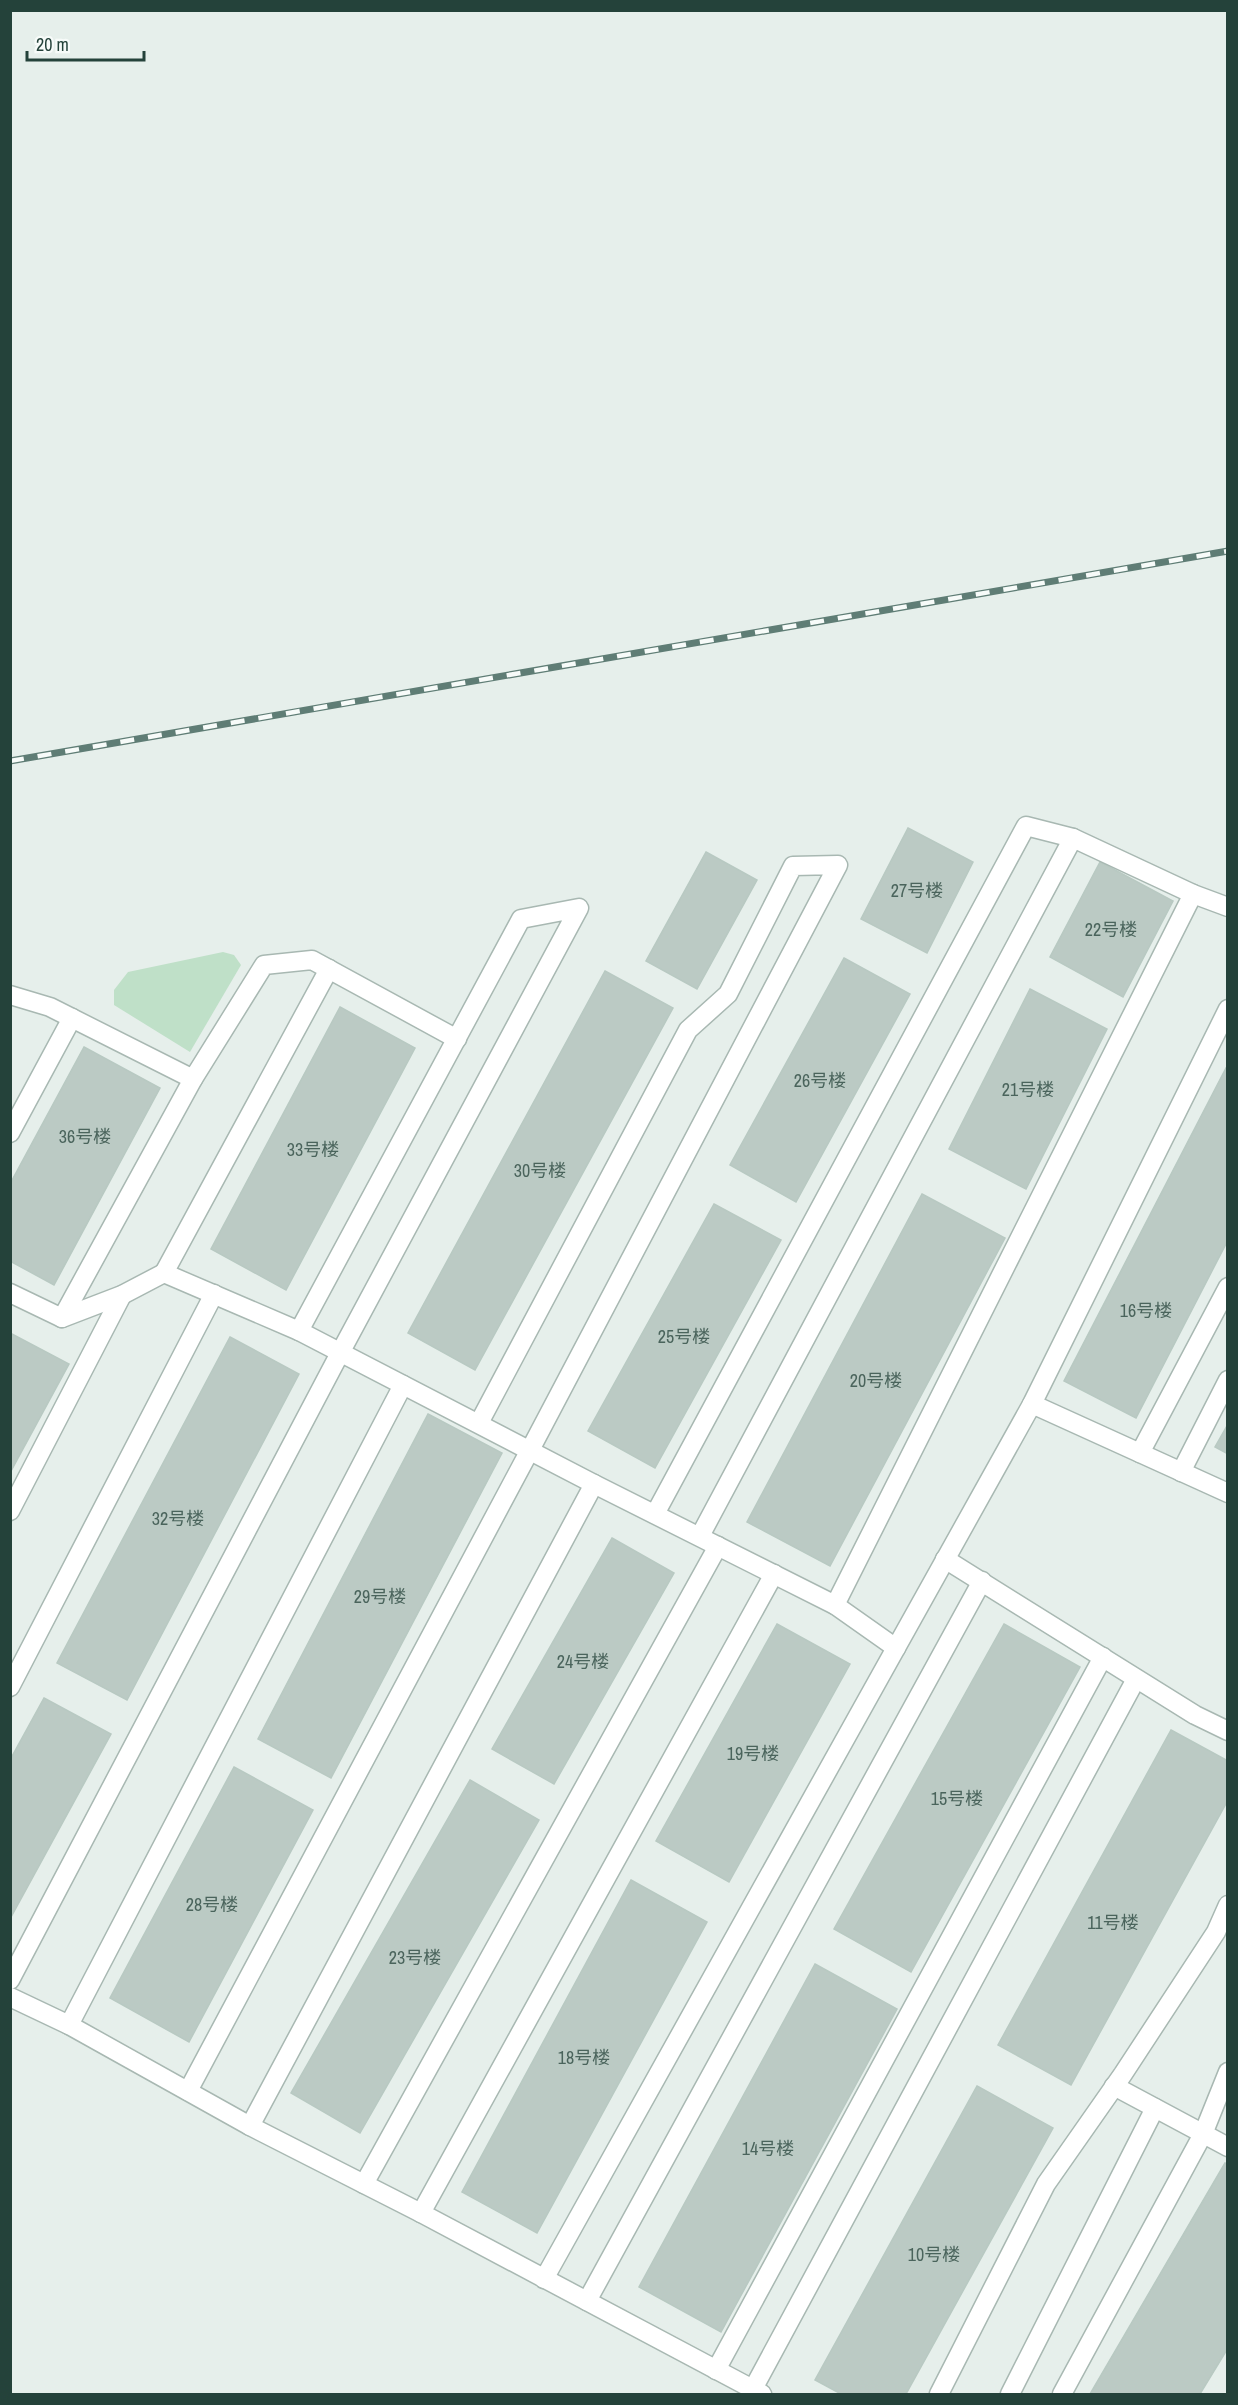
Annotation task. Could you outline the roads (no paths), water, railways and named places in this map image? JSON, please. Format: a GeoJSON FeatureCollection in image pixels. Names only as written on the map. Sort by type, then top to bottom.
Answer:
{"type":"FeatureCollection","features":[{"type":"Feature","properties":{"kind":"street"},"geometry":{"type":"LineString","coordinates":[[655,1514],[1026,826],[1073,838],[1193,894],[1227,907]]}},
{"type":"Feature","properties":{"kind":"street"},"geometry":{"type":"LineString","coordinates":[[700,1536],[1073,838]]}},
{"type":"Feature","properties":{"kind":"street"},"geometry":{"type":"LineString","coordinates":[[188,2091],[530,1450],[838,865],[793,866],[728,994],[688,1030],[479,1423]]}},
{"type":"Feature","properties":{"kind":"street"},"geometry":{"type":"LineString","coordinates":[[835,1605],[1193,894]]}},
{"type":"Feature","properties":{"kind":"street"},"geometry":{"type":"LineString","coordinates":[[10,1980],[340,1353],[579,908],[521,919],[299,1331]]}},
{"type":"Feature","properties":{"kind":"street"},"geometry":{"type":"LineString","coordinates":[[62,1318],[193,1079],[264,965],[312,960],[457,1039]]}},
{"type":"Feature","properties":{"kind":"street"},"geometry":{"type":"LineString","coordinates":[[10,1293],[62,1318],[122,1295],[164,1273],[329,969]]}},
{"type":"Feature","properties":{"kind":"street"},"geometry":{"type":"LineString","coordinates":[[12,998],[50,1007],[193,1079]]}},
{"type":"Feature","properties":{"kind":"street"},"geometry":{"type":"LineString","coordinates":[[544,2279],[1032,1404],[1227,1009]]}},
{"type":"Feature","properties":{"kind":"street"},"geometry":{"type":"LineString","coordinates":[[10,1132],[72,1018]]}},
{"type":"Feature","properties":{"kind":"street"},"geometry":{"type":"LineString","coordinates":[[164,1273],[299,1331],[594,1484],[835,1605],[896,1648]]}},
{"type":"Feature","properties":{"kind":"street"},"geometry":{"type":"LineString","coordinates":[[1140,1453],[1227,1287]]}},
{"type":"Feature","properties":{"kind":"street"},"geometry":{"type":"LineString","coordinates":[[10,1686],[214,1294]]}},
{"type":"Feature","properties":{"kind":"street"},"geometry":{"type":"LineString","coordinates":[[10,1511],[122,1295]]}},
{"type":"Feature","properties":{"kind":"street"},"geometry":{"type":"LineString","coordinates":[[1181,1472],[1227,1380]]}},
{"type":"Feature","properties":{"kind":"street"},"geometry":{"type":"LineString","coordinates":[[69,2025],[403,1385]]}},
{"type":"Feature","properties":{"kind":"street"},"geometry":{"type":"LineString","coordinates":[[1032,1404],[1227,1493]]}},
{"type":"Feature","properties":{"kind":"street"},"geometry":{"type":"LineString","coordinates":[[250,2126],[594,1484]]}},
{"type":"Feature","properties":{"kind":"street"},"geometry":{"type":"LineString","coordinates":[[364,2184],[718,1546]]}},
{"type":"Feature","properties":{"kind":"street"},"geometry":{"type":"LineString","coordinates":[[945,1559],[1195,1715],[1227,1731]]}},
{"type":"Feature","properties":{"kind":"street"},"geometry":{"type":"LineString","coordinates":[[421,2213],[774,1574]]}},
{"type":"Feature","properties":{"kind":"street"},"geometry":{"type":"LineString","coordinates":[[587,2301],[982,1581]]}},
{"type":"Feature","properties":{"kind":"street"},"geometry":{"type":"LineString","coordinates":[[716,2370],[1103,1657]]}},
{"type":"Feature","properties":{"kind":"street"},"geometry":{"type":"LineString","coordinates":[[10,1996],[69,2025],[250,2126],[421,2213],[757,2392],[1136,1679]]}},
{"type":"Feature","properties":{"kind":"street"},"geometry":{"type":"LineString","coordinates":[[939,2394],[1046,2184],[1216,1932],[1227,1905]]}},
{"type":"Feature","properties":{"kind":"street"},"geometry":{"type":"LineString","coordinates":[[1062,2394],[1203,2134],[1227,2072]]}},
{"type":"Feature","properties":{"kind":"street"},"geometry":{"type":"LineString","coordinates":[[1114,2086],[1227,2147]]}},
{"type":"Feature","properties":{"kind":"street"},"geometry":{"type":"LineString","coordinates":[[1010,2394],[1155,2108]]}},
{"type":"Feature","properties":{"kind":"railway"},"geometry":{"type":"LineString","coordinates":[[10,761],[1228,551]]}}]}
